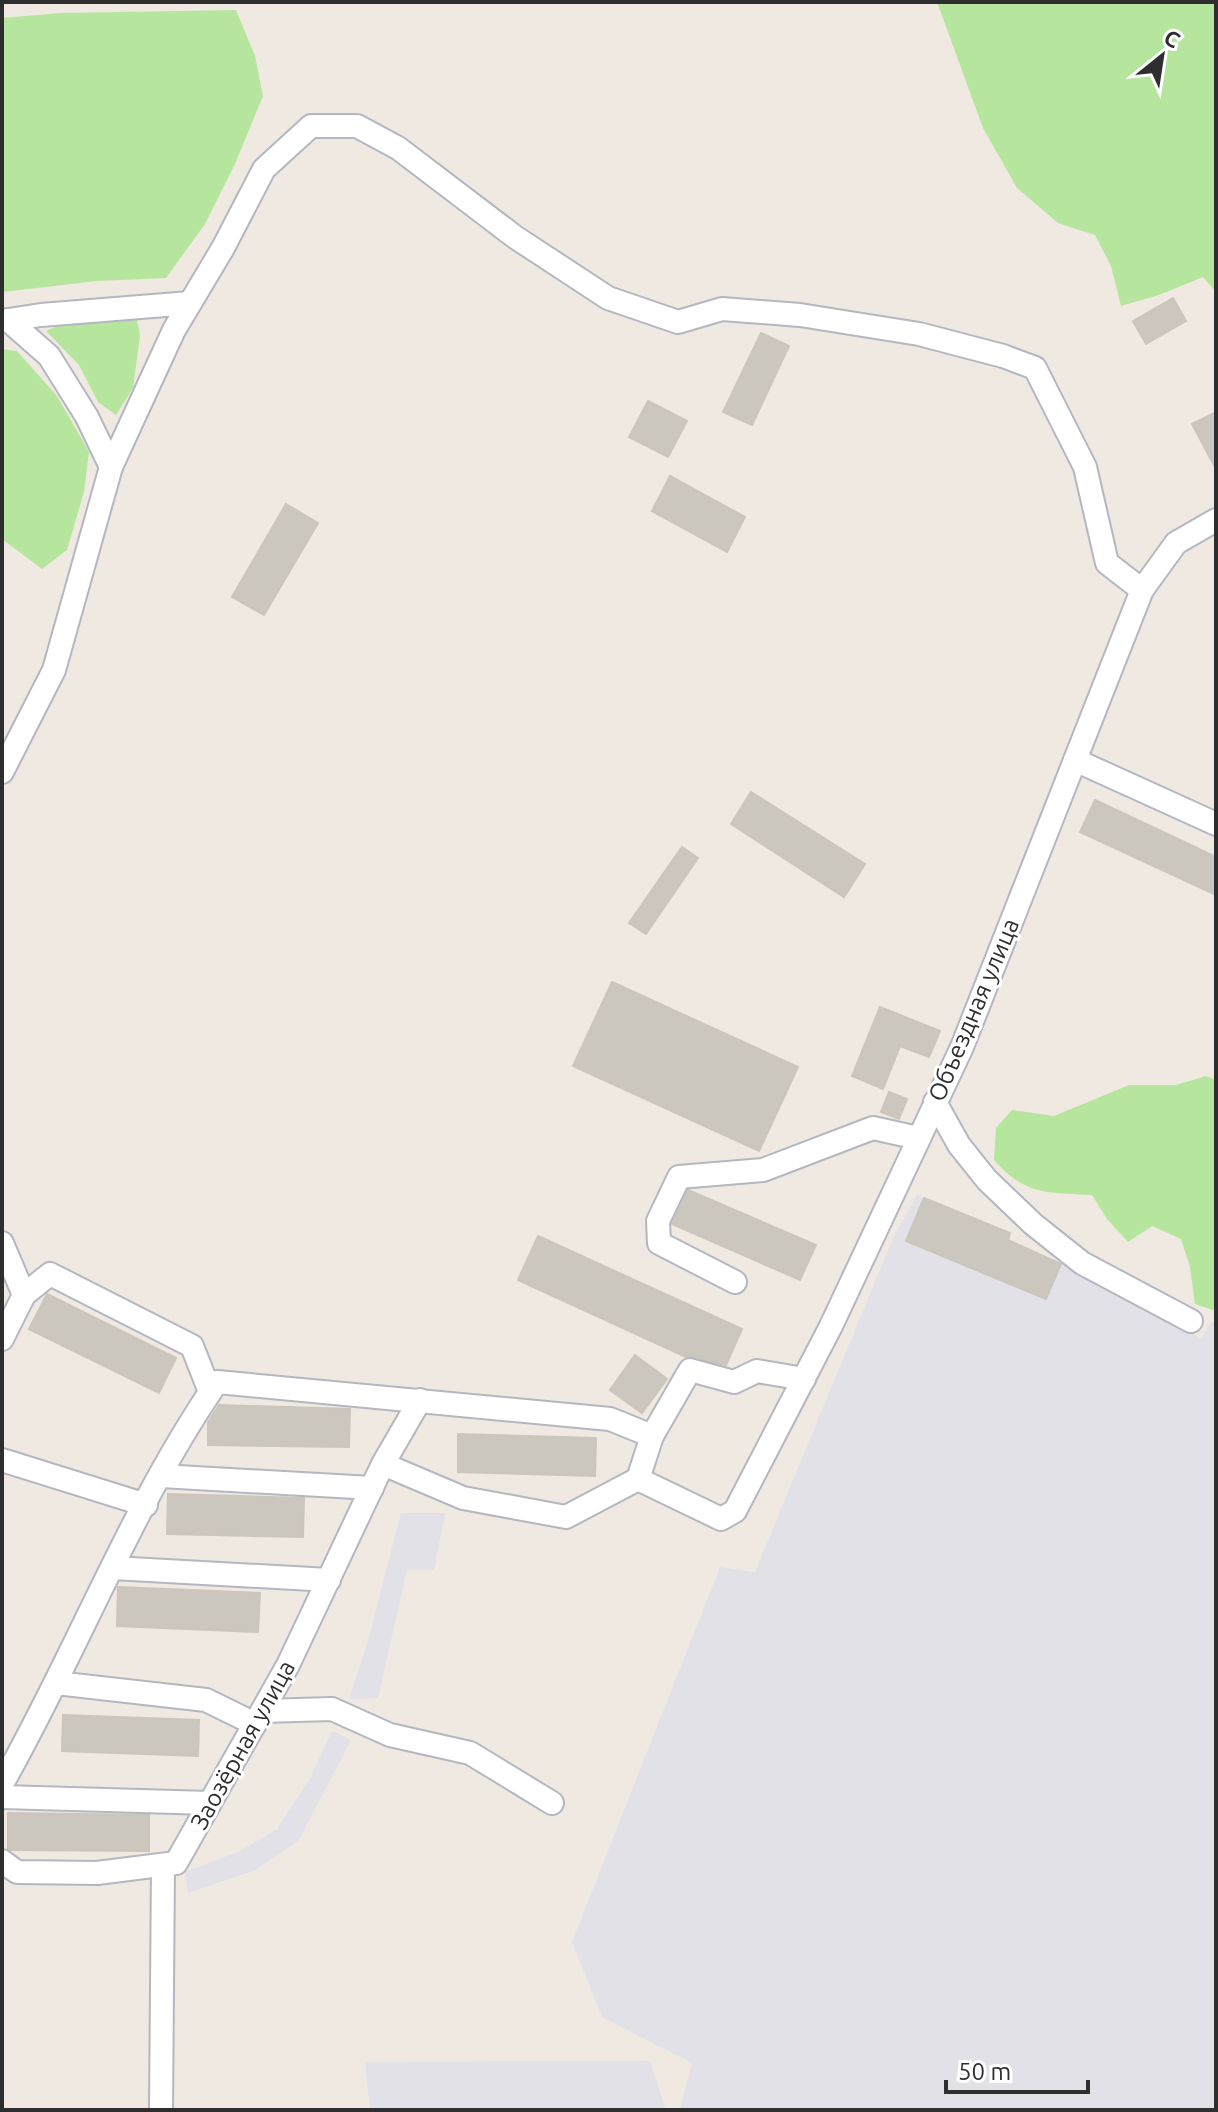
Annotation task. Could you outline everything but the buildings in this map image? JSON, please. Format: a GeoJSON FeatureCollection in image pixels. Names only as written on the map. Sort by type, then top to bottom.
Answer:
{"type":"FeatureCollection","features":[{"type":"Feature","properties":{"kind":"street"},"geometry":{"type":"LineString","coordinates":[[2,772],[14,754],[54,670],[111,467],[174,330],[223,248],[264,169],[311,126],[357,126],[398,148],[503,229],[608,298],[678,322],[722,309],[800,315],[889,329],[1003,356],[1035,368],[1085,467],[1107,563],[1142,590]]}},
{"type":"Feature","properties":{"kind":"street"},"geometry":{"type":"LineString","coordinates":[[5,320],[190,303]]}},
{"type":"Feature","properties":{"kind":"street"},"geometry":{"type":"LineString","coordinates":[[5,320],[49,356],[87,417],[111,467]]}},
{"type":"Feature","properties":{"kind":"street","name":"Объездная улица"},"geometry":{"type":"LineString","coordinates":[[638,1479],[721,1519],[735,1511],[831,1326],[962,1047],[1142,590],[1176,543],[1216,520]]}},
{"type":"Feature","properties":{"kind":"street"},"geometry":{"type":"LineString","coordinates":[[1075,760],[1216,824]]}},
{"type":"Feature","properties":{"kind":"street"},"geometry":{"type":"LineString","coordinates":[[935,1102],[959,1145],[987,1180],[1033,1224],[1082,1263],[1191,1321]]}},
{"type":"Feature","properties":{"kind":"street"},"geometry":{"type":"LineString","coordinates":[[735,1282],[659,1243],[658,1221],[679,1177],[763,1170],[873,1128],[918,1138]]}},
{"type":"Feature","properties":{"kind":"street"},"geometry":{"type":"LineString","coordinates":[[2,1243],[24,1295]]}},
{"type":"Feature","properties":{"kind":"street"},"geometry":{"type":"LineString","coordinates":[[2,1339],[24,1295],[50,1274],[192,1346],[210,1392]]}},
{"type":"Feature","properties":{"kind":"street"},"geometry":{"type":"LineString","coordinates":[[383,1464],[463,1498],[566,1517],[638,1479],[652,1436],[690,1370],[734,1382],[757,1371],[804,1379]]}},
{"type":"Feature","properties":{"kind":"street"},"geometry":{"type":"LineString","coordinates":[[2,1784],[37,1723],[185,1429],[217,1382],[610,1419],[652,1436]]}},
{"type":"Feature","properties":{"kind":"street","name":"Заозёрная улица"},"geometry":{"type":"LineString","coordinates":[[163,1866],[176,1863],[288,1665],[383,1464],[420,1400]]}},
{"type":"Feature","properties":{"kind":"street"},"geometry":{"type":"LineString","coordinates":[[2,1460],[146,1505]]}},
{"type":"Feature","properties":{"kind":"street"},"geometry":{"type":"LineString","coordinates":[[161,1476],[372,1488]]}},
{"type":"Feature","properties":{"kind":"street"},"geometry":{"type":"LineString","coordinates":[[113,1568],[329,1580]]}},
{"type":"Feature","properties":{"kind":"street"},"geometry":{"type":"LineString","coordinates":[[56,1683],[206,1700],[259,1717],[332,1709],[390,1735],[470,1753],[552,1803]]}},
{"type":"Feature","properties":{"kind":"street"},"geometry":{"type":"LineString","coordinates":[[2,1797],[210,1803]]}},
{"type":"Feature","properties":{"kind":"street"},"geometry":{"type":"LineString","coordinates":[[2,1861],[17,1872],[97,1873],[163,1866],[161,2110]]}},
{"type":"Feature","properties":{"kind":"shaded area"},"geometry":{"type":"Polygon","coordinates":[[[917,1195],[1010,1233],[1009,1241],[1061,1263],[1202,1339],[1211,1322],[1216,1324],[1216,2110],[680,2110],[692,2063],[602,2017],[572,1942],[720,1567],[755,1572],[893,1238],[917,1195]]]}},
{"type":"Feature","properties":{"kind":"shaded area"},"geometry":{"type":"Polygon","coordinates":[[[401,1513],[445,1513],[434,1570],[407,1570],[378,1698],[349,1699],[366,1648],[401,1513]]]}},
{"type":"Feature","properties":{"kind":"shaded area"},"geometry":{"type":"Polygon","coordinates":[[[332,1731],[351,1740],[299,1840],[256,1870],[188,1893],[185,1872],[240,1851],[277,1829],[310,1778],[332,1731]]]}},
{"type":"Feature","properties":{"kind":"shaded area"},"geometry":{"type":"Polygon","coordinates":[[[650,2061],[666,2110],[370,2110],[365,2062],[650,2061]]]}},
{"type":"Feature","properties":{"kind":"green space"},"geometry":{"type":"Polygon","coordinates":[[[937,2],[1216,2],[1216,292],[1203,277],[1121,306],[1111,266],[1095,235],[1058,223],[1017,188],[983,128],[937,2]]]}},
{"type":"Feature","properties":{"kind":"green space"},"geometry":{"type":"Polygon","coordinates":[[[236,10],[255,56],[263,96],[235,164],[205,224],[166,278],[97,281],[2,292],[2,18],[61,13],[236,10]]]}},
{"type":"Feature","properties":{"kind":"green space"},"geometry":{"type":"Polygon","coordinates":[[[137,320],[140,336],[133,388],[116,415],[98,402],[79,365],[46,331],[66,322],[137,320]]]}},
{"type":"Feature","properties":{"kind":"green space"},"geometry":{"type":"Polygon","coordinates":[[[2,349],[17,351],[57,396],[89,452],[84,492],[67,550],[42,569],[2,539],[2,349]]]}},
{"type":"Feature","properties":{"kind":"green space"},"geometry":{"type":"Polygon","coordinates":[[[1206,1076],[1216,1080],[1216,1311],[1195,1304],[1190,1267],[1181,1239],[1152,1226],[1128,1242],[1107,1219],[1092,1195],[1038,1190],[1016,1180],[994,1160],[996,1128],[1012,1110],[1054,1116],[1129,1085],[1176,1085],[1206,1076]]]}}]}
